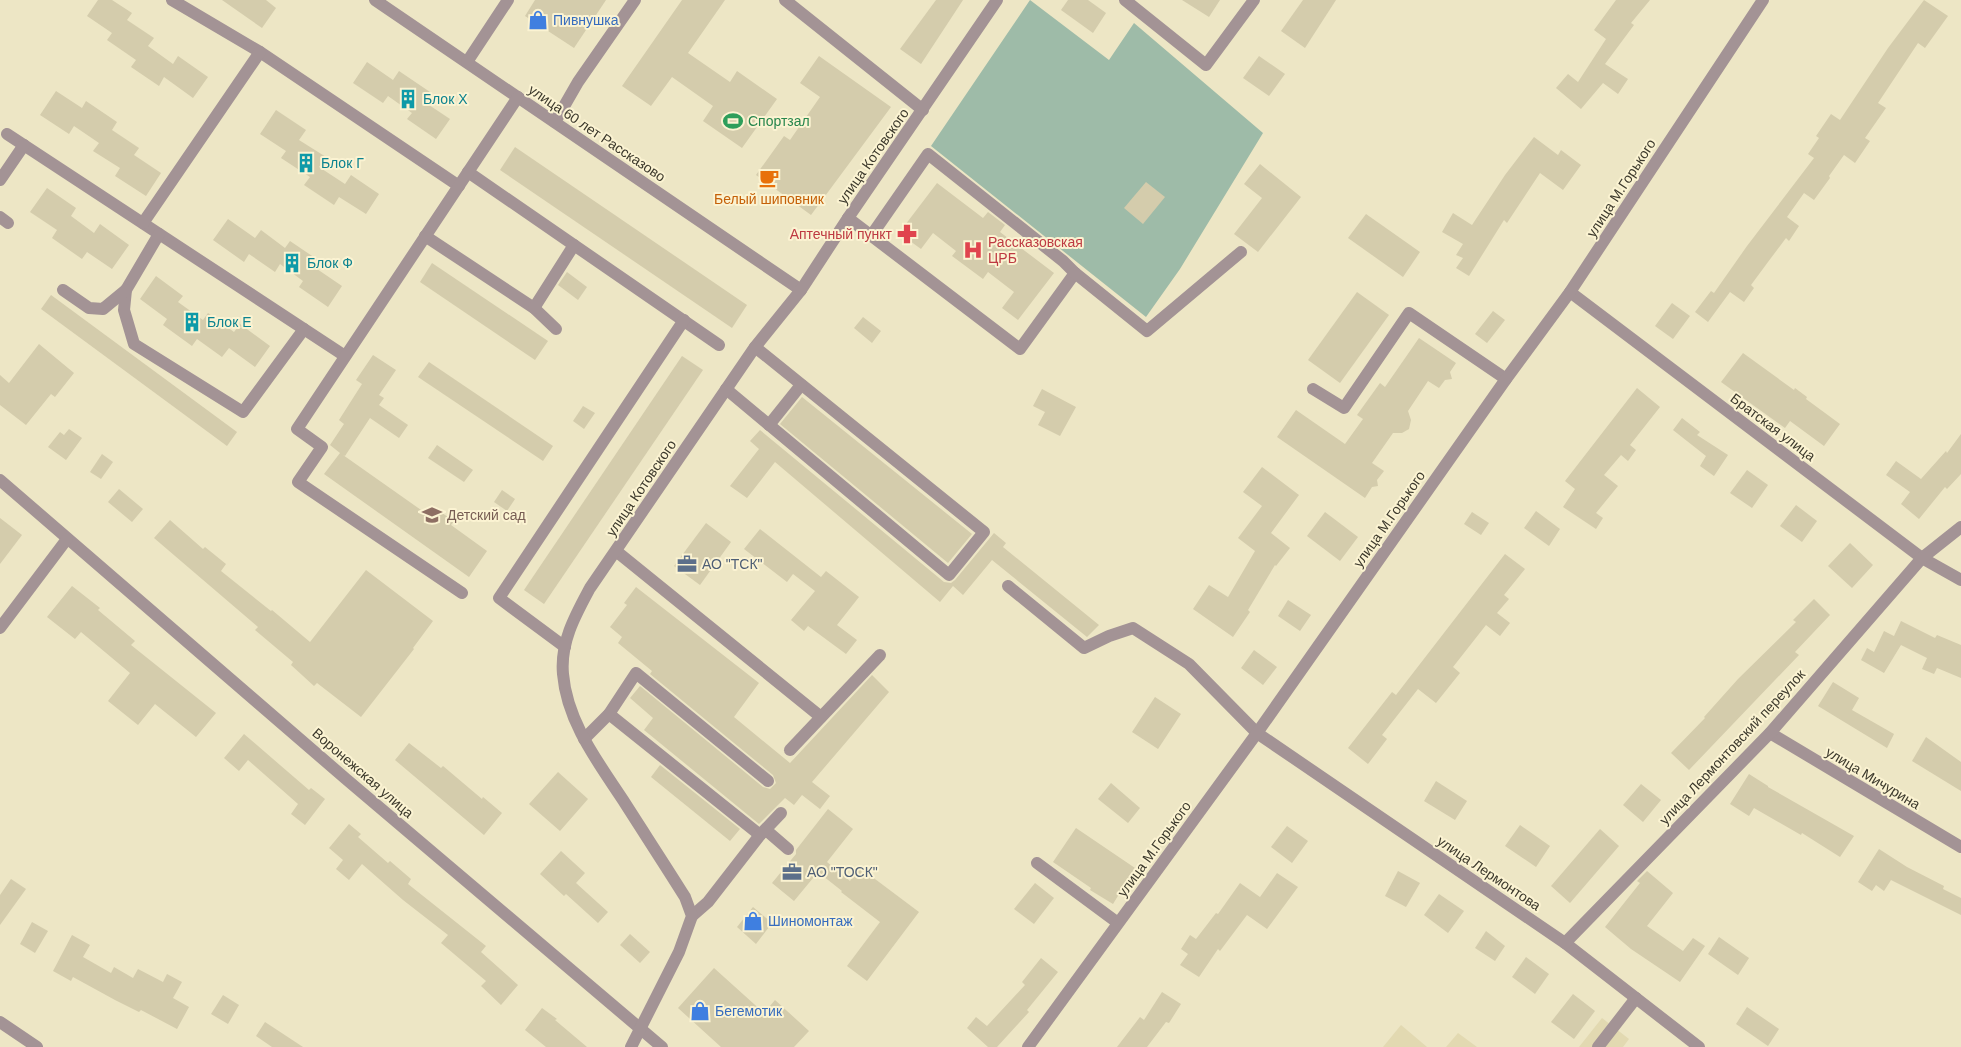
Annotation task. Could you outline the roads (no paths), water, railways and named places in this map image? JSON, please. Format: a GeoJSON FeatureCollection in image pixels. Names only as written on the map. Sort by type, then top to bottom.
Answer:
{"type":"FeatureCollection","features":[{"type":"Feature","properties":{"kind":"street"},"geometry":{"type":"LineString","coordinates":[[172,0],[260,52],[459,186]]}},
{"type":"Feature","properties":{"kind":"street","name":"улица 60 лет Рассказово"},"geometry":{"type":"LineString","coordinates":[[376,0],[801,290]]}},
{"type":"Feature","properties":{"kind":"street"},"geometry":{"type":"LineString","coordinates":[[467,62],[508,0]]}},
{"type":"Feature","properties":{"kind":"street"},"geometry":{"type":"LineString","coordinates":[[555,122],[578,82],[635,0]]}},
{"type":"Feature","properties":{"kind":"street"},"geometry":{"type":"LineString","coordinates":[[785,0],[923,110]]}},
{"type":"Feature","properties":{"kind":"street","name":"улица Котовского"},"geometry":{"type":"LineString","coordinates":[[692,916],[685,897],[584,739],[569,702],[563,673],[565,647],[572,621],[590,588],[754,347],[801,290],[997,0]]}},
{"type":"Feature","properties":{"kind":"street"},"geometry":{"type":"LineString","coordinates":[[1125,0],[1206,65],[1254,0]]}},
{"type":"Feature","properties":{"kind":"street","name":"улица М.Горького"},"geometry":{"type":"LineString","coordinates":[[1028,1047],[1257,733],[1506,379],[1570,292],[1763,0]]}},
{"type":"Feature","properties":{"kind":"street"},"geometry":{"type":"LineString","coordinates":[[143,223],[260,52]]}},
{"type":"Feature","properties":{"kind":"street"},"geometry":{"type":"LineString","coordinates":[[462,593],[298,482],[322,447],[296,429],[518,97]]}},
{"type":"Feature","properties":{"kind":"street"},"geometry":{"type":"LineString","coordinates":[[7,134],[345,356]]}},
{"type":"Feature","properties":{"kind":"street"},"geometry":{"type":"LineString","coordinates":[[0,180],[24,145]]}},
{"type":"Feature","properties":{"kind":"street"},"geometry":{"type":"LineString","coordinates":[[871,236],[928,154],[1146,331],[1241,252]]}},
{"type":"Feature","properties":{"kind":"street"},"geometry":{"type":"LineString","coordinates":[[468,172],[719,345]]}},
{"type":"Feature","properties":{"kind":"street"},"geometry":{"type":"LineString","coordinates":[[848,218],[1020,349],[1074,273]]}},
{"type":"Feature","properties":{"kind":"street"},"geometry":{"type":"LineString","coordinates":[[62,290],[89,308],[103,309],[126,290],[159,234]]}},
{"type":"Feature","properties":{"kind":"street"},"geometry":{"type":"LineString","coordinates":[[425,236],[534,308],[556,329]]}},
{"type":"Feature","properties":{"kind":"street"},"geometry":{"type":"LineString","coordinates":[[534,308],[574,245]]}},
{"type":"Feature","properties":{"kind":"street"},"geometry":{"type":"LineString","coordinates":[[126,290],[124,310],[134,344],[243,412],[304,329]]}},
{"type":"Feature","properties":{"kind":"street","name":"Братская улица"},"geometry":{"type":"LineString","coordinates":[[1570,292],[1922,558],[1961,580]]}},
{"type":"Feature","properties":{"kind":"street"},"geometry":{"type":"LineString","coordinates":[[1312,389],[1344,408],[1409,313],[1506,379]]}},
{"type":"Feature","properties":{"kind":"street"},"geometry":{"type":"LineString","coordinates":[[565,647],[499,598],[684,320]]}},
{"type":"Feature","properties":{"kind":"street"},"geometry":{"type":"LineString","coordinates":[[726,389],[948,575],[984,532],[754,347]]}},
{"type":"Feature","properties":{"kind":"street"},"geometry":{"type":"LineString","coordinates":[[769,425],[801,384]]}},
{"type":"Feature","properties":{"kind":"street","name":"Воронежская улица"},"geometry":{"type":"LineString","coordinates":[[0,480],[662,1047]]}},
{"type":"Feature","properties":{"kind":"street","name":"улица Лермонтовский переулок"},"geometry":{"type":"LineString","coordinates":[[1565,943],[1770,733],[1922,558],[1961,527]]}},
{"type":"Feature","properties":{"kind":"street"},"geometry":{"type":"LineString","coordinates":[[1,624],[67,539]]}},
{"type":"Feature","properties":{"kind":"street"},"geometry":{"type":"LineString","coordinates":[[616,551],[821,717]]}},
{"type":"Feature","properties":{"kind":"street","name":"улица Лермонтова"},"geometry":{"type":"LineString","coordinates":[[1008,586],[1084,648],[1109,636],[1134,628],[1189,664],[1257,733],[1565,943],[1699,1047]]}},
{"type":"Feature","properties":{"kind":"street"},"geometry":{"type":"LineString","coordinates":[[790,750],[880,655]]}},
{"type":"Feature","properties":{"kind":"street"},"geometry":{"type":"LineString","coordinates":[[584,739],[609,714],[636,673],[768,781]]}},
{"type":"Feature","properties":{"kind":"street"},"geometry":{"type":"LineString","coordinates":[[609,714],[788,849]]}},
{"type":"Feature","properties":{"kind":"street","name":"улица Мичурина"},"geometry":{"type":"LineString","coordinates":[[1770,733],[1961,847]]}},
{"type":"Feature","properties":{"kind":"street"},"geometry":{"type":"LineString","coordinates":[[631,1047],[679,952],[692,916],[708,902],[780,813]]}},
{"type":"Feature","properties":{"kind":"street"},"geometry":{"type":"LineString","coordinates":[[1037,863],[1118,923]]}},
{"type":"Feature","properties":{"kind":"street"},"geometry":{"type":"LineString","coordinates":[[1598,1047],[1636,998]]}},
{"type":"Feature","properties":{"kind":"street"},"geometry":{"type":"LineString","coordinates":[[0,1022],[37,1047]]}},
{"type":"Feature","properties":{"kind":"place","name":"Пивнушка"},"geometry":{"type":"Point","coordinates":[538,20]}},
{"type":"Feature","properties":{"kind":"place","name":"Блок Х"},"geometry":{"type":"Point","coordinates":[408,99]}},
{"type":"Feature","properties":{"kind":"place","name":"Спортзал"},"geometry":{"type":"Point","coordinates":[733,121]}},
{"type":"Feature","properties":{"kind":"place","name":"Блок Г"},"geometry":{"type":"Point","coordinates":[306,163]}},
{"type":"Feature","properties":{"kind":"place","name":"Белый шиповник"},"geometry":{"type":"Point","coordinates":[769,178]}},
{"type":"Feature","properties":{"kind":"place","name":"Аптечный пункт"},"geometry":{"type":"Point","coordinates":[907,234]}},
{"type":"Feature","properties":{"kind":"place","name":"Рассказовская ЦРБ"},"geometry":{"type":"Point","coordinates":[973,250]}},
{"type":"Feature","properties":{"kind":"place","name":"Блок Ф"},"geometry":{"type":"Point","coordinates":[292,263]}},
{"type":"Feature","properties":{"kind":"place","name":"Блок Е"},"geometry":{"type":"Point","coordinates":[192,322]}},
{"type":"Feature","properties":{"kind":"place","name":"Детский сад"},"geometry":{"type":"Point","coordinates":[432,515]}},
{"type":"Feature","properties":{"kind":"place","name":"АО \"ТСК\""},"geometry":{"type":"Point","coordinates":[687,564]}},
{"type":"Feature","properties":{"kind":"place","name":"АО \"ТОСК\""},"geometry":{"type":"Point","coordinates":[792,872]}},
{"type":"Feature","properties":{"kind":"place","name":"Шиномонтаж"},"geometry":{"type":"Point","coordinates":[753,921]}},
{"type":"Feature","properties":{"kind":"place","name":"Бегемотик"},"geometry":{"type":"Point","coordinates":[700,1011]}}]}
